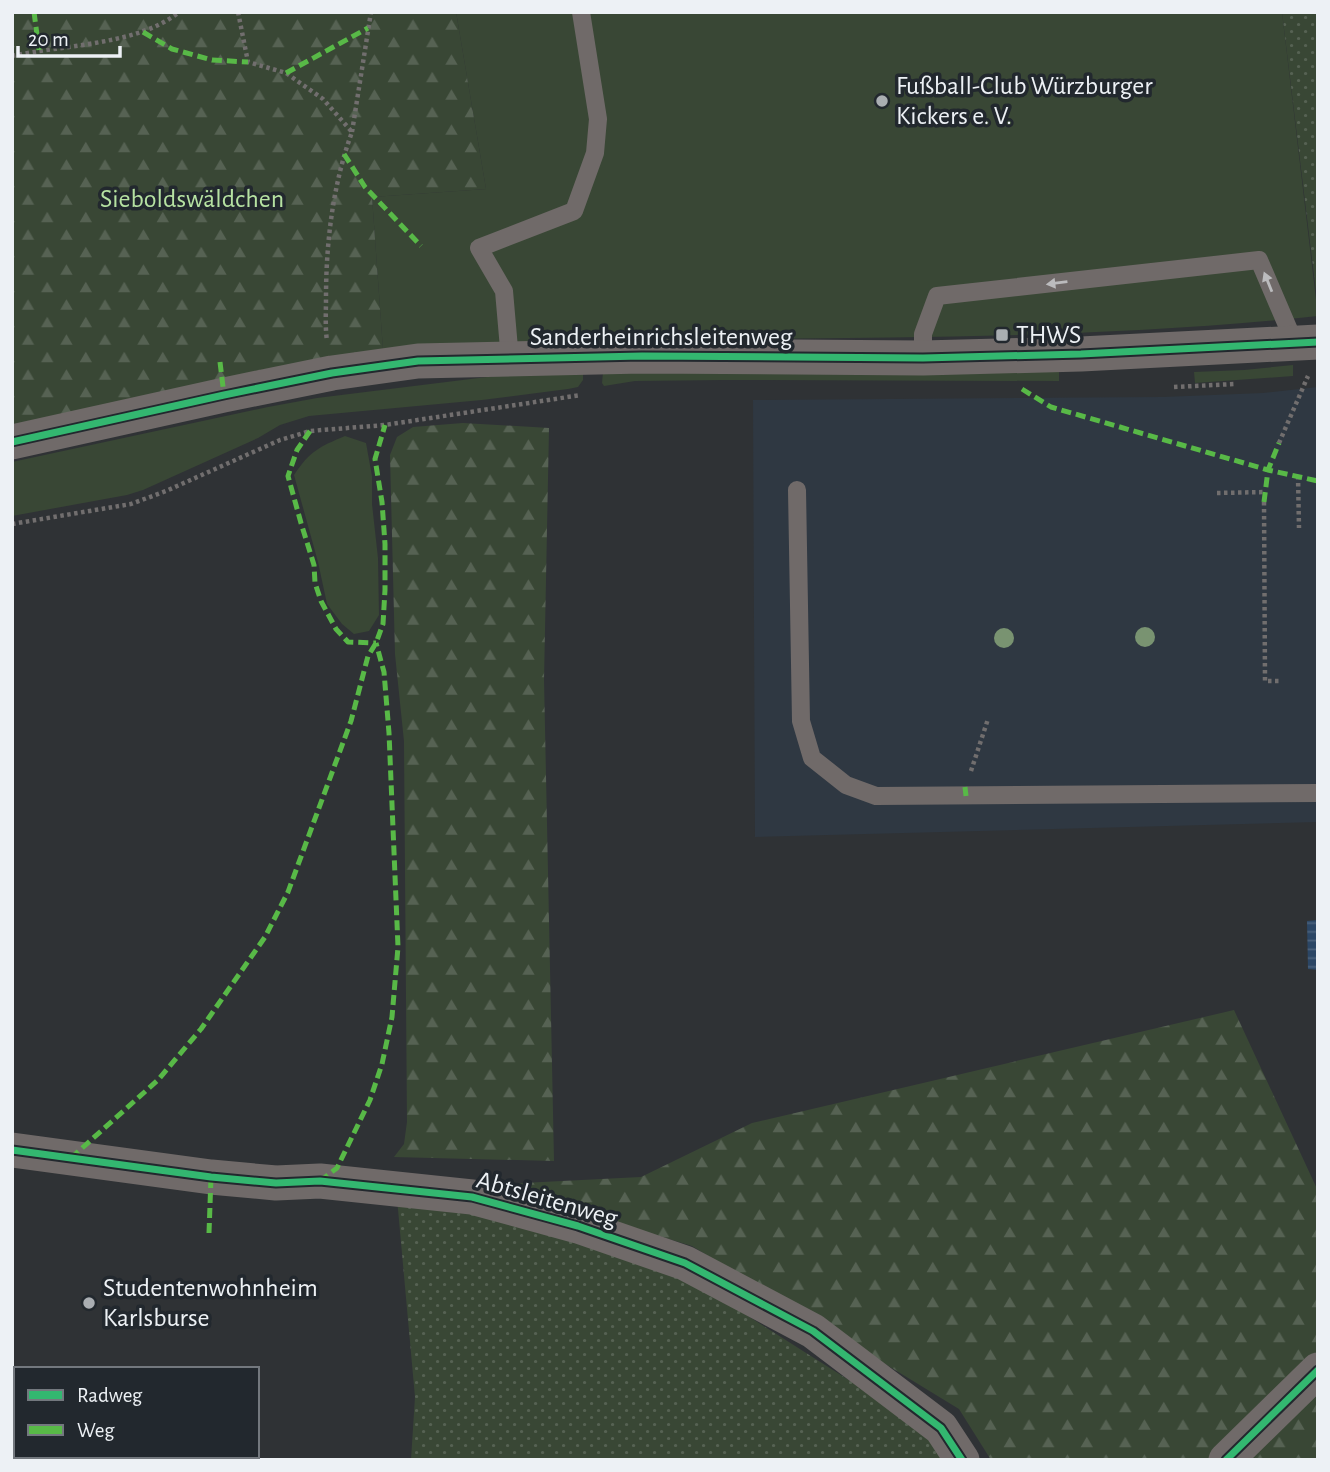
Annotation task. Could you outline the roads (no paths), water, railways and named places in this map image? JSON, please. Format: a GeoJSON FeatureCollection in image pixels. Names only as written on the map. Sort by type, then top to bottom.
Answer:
{"type":"FeatureCollection","features":[{"type":"Feature","properties":{"kind":"street","name":"Sanderheinrichsleitenweg"},"geometry":{"type":"LineString","coordinates":[[12,442],[332,373],[418,361],[642,356],[923,358],[1081,354],[1306,343]]}},
{"type":"Feature","properties":{"kind":"street","name":"Abtsleitenweg"},"geometry":{"type":"LineString","coordinates":[[12,1150],[211,1177],[276,1183],[320,1181],[472,1197],[578,1226],[685,1263],[813,1331],[941,1428],[962,1460]]}},
{"type":"Feature","properties":{"kind":"street"},"geometry":{"type":"LineString","coordinates":[[1226,1460],[1318,1370]]}},
{"type":"Feature","properties":{"kind":"lane"},"geometry":{"type":"LineString","coordinates":[[510,360],[504,291],[480,248],[574,211],[595,152],[598,119],[581,12]]}},
{"type":"Feature","properties":{"kind":"lane"},"geometry":{"type":"LineString","coordinates":[[923,358],[923,334],[937,296],[1259,260],[1306,343]]}},
{"type":"Feature","properties":{"kind":"lane"},"geometry":{"type":"LineString","coordinates":[[797,490],[801,721],[812,758],[846,785],[876,796],[1318,793]]}},
{"type":"Feature","properties":{"kind":"water"},"geometry":{"type":"Polygon","coordinates":[[[1318,920],[1318,970],[1308,969],[1307,921],[1318,920]]]}},
{"type":"Feature","properties":{"kind":"place","name":"Fußball-Club Würzburger Kickers e. V."},"geometry":{"type":"Point","coordinates":[882,101]}},
{"type":"Feature","properties":{"kind":"place","name":"THWS"},"geometry":{"type":"Point","coordinates":[1002,335]}},
{"type":"Feature","properties":{"kind":"place","name":"Studentenwohnheim Karlsburse"},"geometry":{"type":"Point","coordinates":[89,1303]}},
{"type":"Feature","properties":{"kind":"park label","name":"Sieboldswäldchen"},"geometry":{"type":"Point","coordinates":[192,199]}}]}
